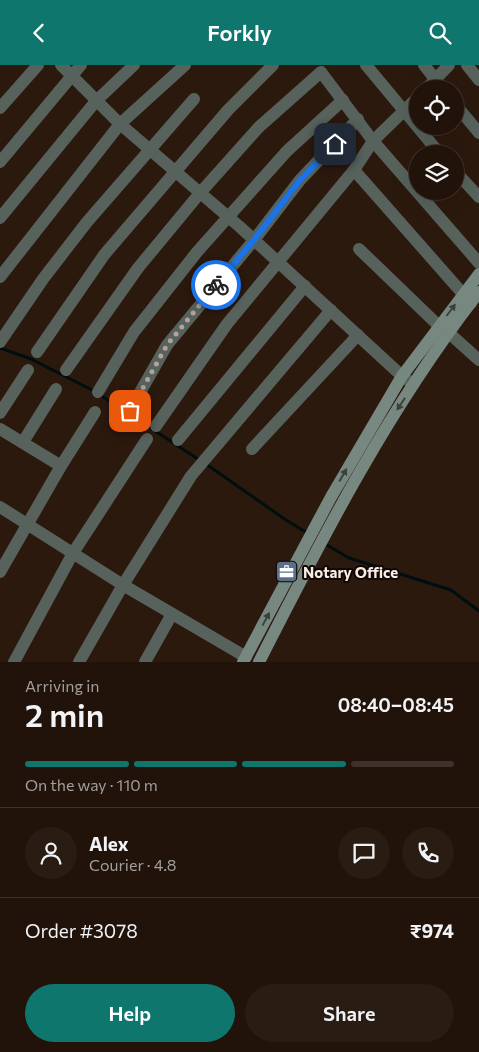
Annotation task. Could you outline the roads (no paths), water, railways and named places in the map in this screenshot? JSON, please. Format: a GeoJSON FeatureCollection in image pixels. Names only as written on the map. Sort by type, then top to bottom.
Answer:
{"type":"FeatureCollection","features":[{"type":"Feature","properties":{"kind":"main road"},"geometry":{"type":"LineString","coordinates":[[244,659],[304,547],[317,536],[325,522],[402,376],[444,329],[466,299],[479,274]]}},
{"type":"Feature","properties":{"kind":"main road"},"geometry":{"type":"LineString","coordinates":[[466,299],[479,293]]}},
{"type":"Feature","properties":{"kind":"main road"},"geometry":{"type":"LineString","coordinates":[[325,522],[414,384],[444,329]]}},
{"type":"Feature","properties":{"kind":"main road"},"geometry":{"type":"LineString","coordinates":[[259,662],[315,555],[317,536]]}},
{"type":"Feature","properties":{"kind":"street"},"geometry":{"type":"LineString","coordinates":[[0,108],[38,65]]}},
{"type":"Feature","properties":{"kind":"street"},"geometry":{"type":"LineString","coordinates":[[60,65],[120,124],[228,216],[402,376],[414,384]]}},
{"type":"Feature","properties":{"kind":"street"},"geometry":{"type":"LineString","coordinates":[[0,162],[81,65]]}},
{"type":"Feature","properties":{"kind":"street"},"geometry":{"type":"LineString","coordinates":[[0,218],[96,101],[134,65]]}},
{"type":"Feature","properties":{"kind":"street"},"geometry":{"type":"LineString","coordinates":[[0,277],[120,124],[185,65]]}},
{"type":"Feature","properties":{"kind":"street"},"geometry":{"type":"LineString","coordinates":[[37,352],[104,255],[228,110],[273,65]]}},
{"type":"Feature","properties":{"kind":"street"},"geometry":{"type":"LineString","coordinates":[[366,65],[432,145]]}},
{"type":"Feature","properties":{"kind":"street"},"geometry":{"type":"LineString","coordinates":[[424,65],[436,80]]}},
{"type":"Feature","properties":{"kind":"street"},"geometry":{"type":"LineString","coordinates":[[441,80],[449,65]]}},
{"type":"Feature","properties":{"kind":"street"},"geometry":{"type":"LineString","coordinates":[[467,65],[479,80]]}},
{"type":"Feature","properties":{"kind":"street"},"geometry":{"type":"LineString","coordinates":[[66,370],[138,268],[200,193],[259,127],[321,72],[373,141],[479,263]]}},
{"type":"Feature","properties":{"kind":"street"},"geometry":{"type":"LineString","coordinates":[[1,339],[43,279],[87,222],[194,99]]}},
{"type":"Feature","properties":{"kind":"street"},"geometry":{"type":"LineString","coordinates":[[98,392],[139,326],[164,292],[228,216],[287,151],[343,100]]}},
{"type":"Feature","properties":{"kind":"street"},"geometry":{"type":"LineString","coordinates":[[156,426],[227,324],[354,170],[373,141],[409,106]]}},
{"type":"Feature","properties":{"kind":"street"},"geometry":{"type":"LineString","coordinates":[[464,115],[479,133]]}},
{"type":"Feature","properties":{"kind":"street"},"geometry":{"type":"LineString","coordinates":[[130,411],[167,345],[254,240],[300,180],[358,119]]}},
{"type":"Feature","properties":{"kind":"street"},"geometry":{"type":"LineString","coordinates":[[354,170],[466,299]]}},
{"type":"Feature","properties":{"kind":"street"},"geometry":{"type":"LineString","coordinates":[[464,181],[479,197]]}},
{"type":"Feature","properties":{"kind":"street"},"geometry":{"type":"LineString","coordinates":[[359,249],[479,360]]}},
{"type":"Feature","properties":{"kind":"street"},"geometry":{"type":"LineString","coordinates":[[178,440],[305,286]]}},
{"type":"Feature","properties":{"kind":"street"},"geometry":{"type":"LineString","coordinates":[[79,662],[123,585],[191,476],[331,310]]}},
{"type":"Feature","properties":{"kind":"street"},"geometry":{"type":"LineString","coordinates":[[252,449],[358,335]]}},
{"type":"Feature","properties":{"kind":"street"},"geometry":{"type":"LineString","coordinates":[[0,413],[28,370]]}},
{"type":"Feature","properties":{"kind":"street"},"geometry":{"type":"LineString","coordinates":[[23,442],[56,389]]}},
{"type":"Feature","properties":{"kind":"street"},"geometry":{"type":"LineString","coordinates":[[0,572],[61,466],[95,412]]}},
{"type":"Feature","properties":{"kind":"street"},"geometry":{"type":"LineString","coordinates":[[0,429],[61,466]]}},
{"type":"Feature","properties":{"kind":"street"},"geometry":{"type":"LineString","coordinates":[[14,662],[74,553],[147,439]]}},
{"type":"Feature","properties":{"kind":"street"},"geometry":{"type":"LineString","coordinates":[[0,507],[244,659]]}},
{"type":"Feature","properties":{"kind":"street"},"geometry":{"type":"LineString","coordinates":[[145,662],[172,614]]}},
{"type":"Feature","properties":{"kind":"waterway"},"geometry":{"type":"LineString","coordinates":[[0,348],[31,359],[94,391]]}},
{"type":"Feature","properties":{"kind":"waterway"},"geometry":{"type":"LineString","coordinates":[[100,395],[201,461]]}},
{"type":"Feature","properties":{"kind":"waterway"},"geometry":{"type":"LineString","coordinates":[[206,464],[309,534]]}},
{"type":"Feature","properties":{"kind":"waterway"},"geometry":{"type":"LineString","coordinates":[[325,544],[349,558],[451,590],[479,611]]}},
{"type":"Feature","properties":{"kind":"place","name":"Notary Office"},"geometry":{"type":"Point","coordinates":[287,572]}}]}
